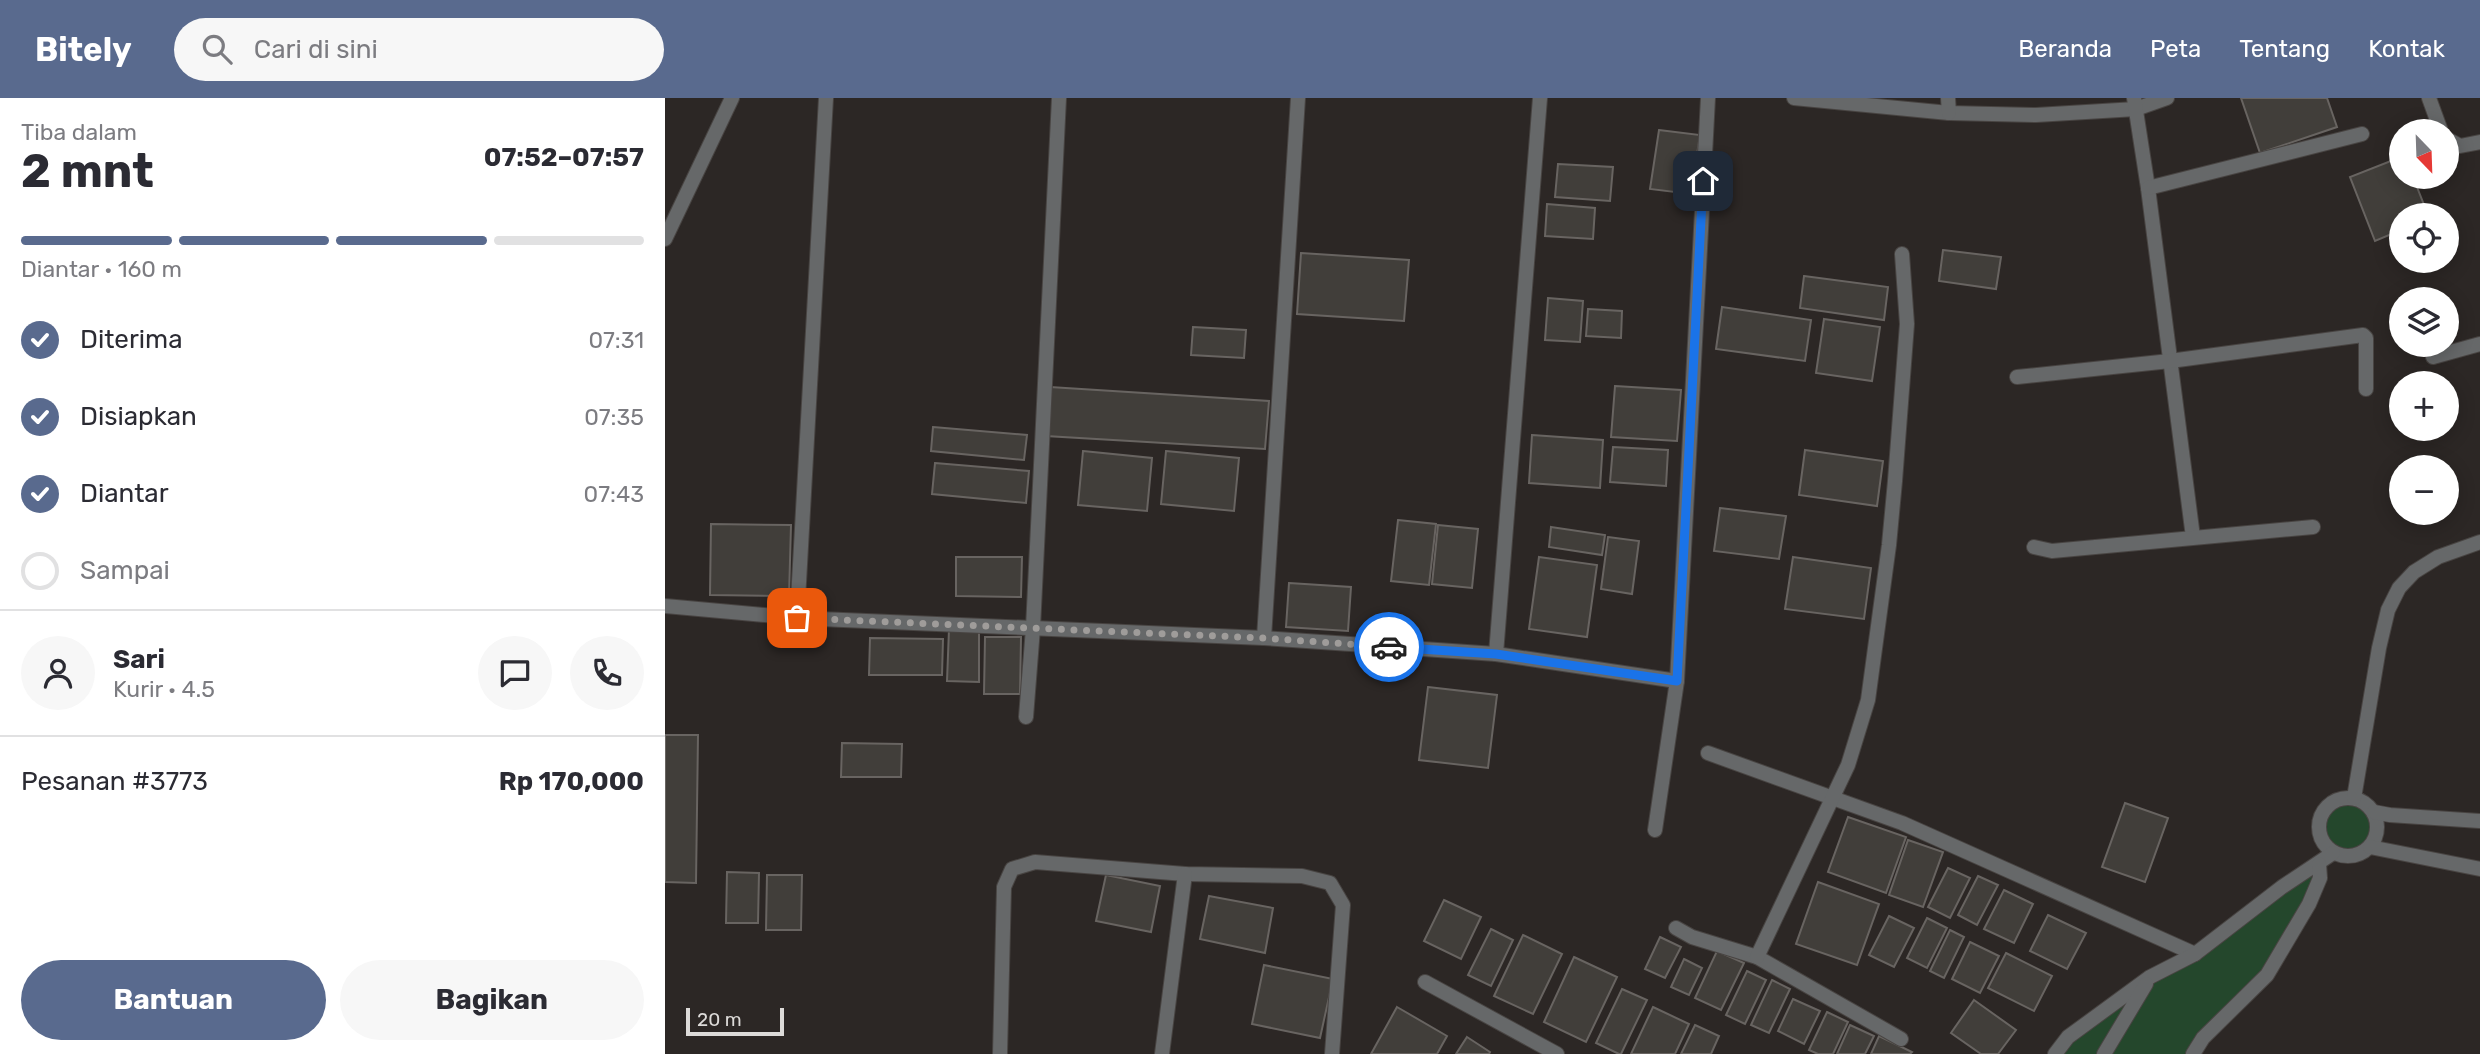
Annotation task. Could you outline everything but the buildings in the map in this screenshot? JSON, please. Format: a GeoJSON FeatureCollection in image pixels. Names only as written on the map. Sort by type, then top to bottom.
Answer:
{"type":"FeatureCollection","features":[{"type":"Feature","properties":{"kind":"street"},"geometry":{"type":"LineString","coordinates":[[665,239],[732,98]]}},
{"type":"Feature","properties":{"kind":"street"},"geometry":{"type":"LineString","coordinates":[[797,618],[826,98]]}},
{"type":"Feature","properties":{"kind":"street"},"geometry":{"type":"LineString","coordinates":[[1026,717],[1033,628],[1059,98]]}},
{"type":"Feature","properties":{"kind":"street"},"geometry":{"type":"LineString","coordinates":[[1263,638],[1298,98]]}},
{"type":"Feature","properties":{"kind":"street"},"geometry":{"type":"LineString","coordinates":[[1496,654],[1540,98]]}},
{"type":"Feature","properties":{"kind":"street"},"geometry":{"type":"LineString","coordinates":[[1655,830],[1677,681],[1708,98]]}},
{"type":"Feature","properties":{"kind":"street"},"geometry":{"type":"LineString","coordinates":[[1794,98],[1949,106],[2036,115],[2167,98]]}},
{"type":"Feature","properties":{"kind":"street"},"geometry":{"type":"LineString","coordinates":[[2429,98],[2437,119]]}},
{"type":"Feature","properties":{"kind":"street"},"geometry":{"type":"LineString","coordinates":[[2135,104],[2193,537]]}},
{"type":"Feature","properties":{"kind":"street"},"geometry":{"type":"LineString","coordinates":[[2148,188],[2362,134]]}},
{"type":"Feature","properties":{"kind":"street"},"geometry":{"type":"LineString","coordinates":[[2459,145],[2480,142]]}},
{"type":"Feature","properties":{"kind":"street"},"geometry":{"type":"LineString","coordinates":[[1757,957],[1848,765],[1868,700],[1888,556],[1907,324],[1902,254]]}},
{"type":"Feature","properties":{"kind":"street"},"geometry":{"type":"LineString","coordinates":[[2017,377],[2170,361],[2363,335],[2366,338],[2366,389]]}},
{"type":"Feature","properties":{"kind":"street"},"geometry":{"type":"LineString","coordinates":[[2459,350],[2480,344]]}},
{"type":"Feature","properties":{"kind":"street"},"geometry":{"type":"LineString","coordinates":[[2034,547],[2052,551],[2313,527]]}},
{"type":"Feature","properties":{"kind":"street"},"geometry":{"type":"LineString","coordinates":[[2354,798],[2388,610],[2399,588],[2414,572],[2438,557],[2480,542]]}},
{"type":"Feature","properties":{"kind":"street"},"geometry":{"type":"LineString","coordinates":[[665,607],[797,618],[1263,638],[1496,654],[1677,681]]}},
{"type":"Feature","properties":{"kind":"street"},"geometry":{"type":"LineString","coordinates":[[1708,753],[1902,823],[2195,954]]}},
{"type":"Feature","properties":{"kind":"street"},"geometry":{"type":"LineString","coordinates":[[2374,812],[2378,830],[2370,847],[2356,856],[2333,853],[2321,839],[2319,821],[2329,805],[2336,800],[2354,798],[2362,801],[2374,812],[2390,816],[2480,821]]}},
{"type":"Feature","properties":{"kind":"street"},"geometry":{"type":"LineString","coordinates":[[2370,847],[2480,869]]}},
{"type":"Feature","properties":{"kind":"street"},"geometry":{"type":"LineString","coordinates":[[2055,1054],[2068,1037],[2150,977],[2195,954],[2282,887],[2333,853]]}},
{"type":"Feature","properties":{"kind":"street"},"geometry":{"type":"LineString","coordinates":[[1000,1054],[1004,887],[1012,869],[1035,862],[1185,874],[1302,876],[1330,883],[1343,905],[1332,1054]]}},
{"type":"Feature","properties":{"kind":"street"},"geometry":{"type":"LineString","coordinates":[[2193,1054],[2203,1038],[2267,975],[2316,890],[2320,878],[2319,864]]}},
{"type":"Feature","properties":{"kind":"street"},"geometry":{"type":"LineString","coordinates":[[1162,1054],[1185,874]]}},
{"type":"Feature","properties":{"kind":"street"},"geometry":{"type":"LineString","coordinates":[[1676,928],[1692,937],[1757,957],[1901,1039]]}},
{"type":"Feature","properties":{"kind":"street"},"geometry":{"type":"LineString","coordinates":[[2104,1054],[2150,977]]}},
{"type":"Feature","properties":{"kind":"street"},"geometry":{"type":"LineString","coordinates":[[1425,982],[1557,1054]]}},
{"type":"Feature","properties":{"kind":"green space"},"geometry":{"type":"Polygon","coordinates":[[[2342,798],[2354,798],[2369,806],[2377,821],[2377,833],[2369,848],[2354,856],[2342,856],[2327,848],[2319,833],[2319,821],[2327,806],[2342,798]]]}},
{"type":"Feature","properties":{"kind":"green space"},"geometry":{"type":"Polygon","coordinates":[[[2319,864],[2320,878],[2267,975],[2193,1054],[2055,1054],[2068,1037],[2319,864]]]}},
{"type":"Feature","properties":{"kind":"way so far"},"geometry":{"type":"LineString","coordinates":[[797,618],[1263,638],[1389,647]]}},
{"type":"Feature","properties":{"kind":"route"},"geometry":{"type":"LineString","coordinates":[[1389,647],[1496,654],[1677,681],[1703,181]]}}]}
